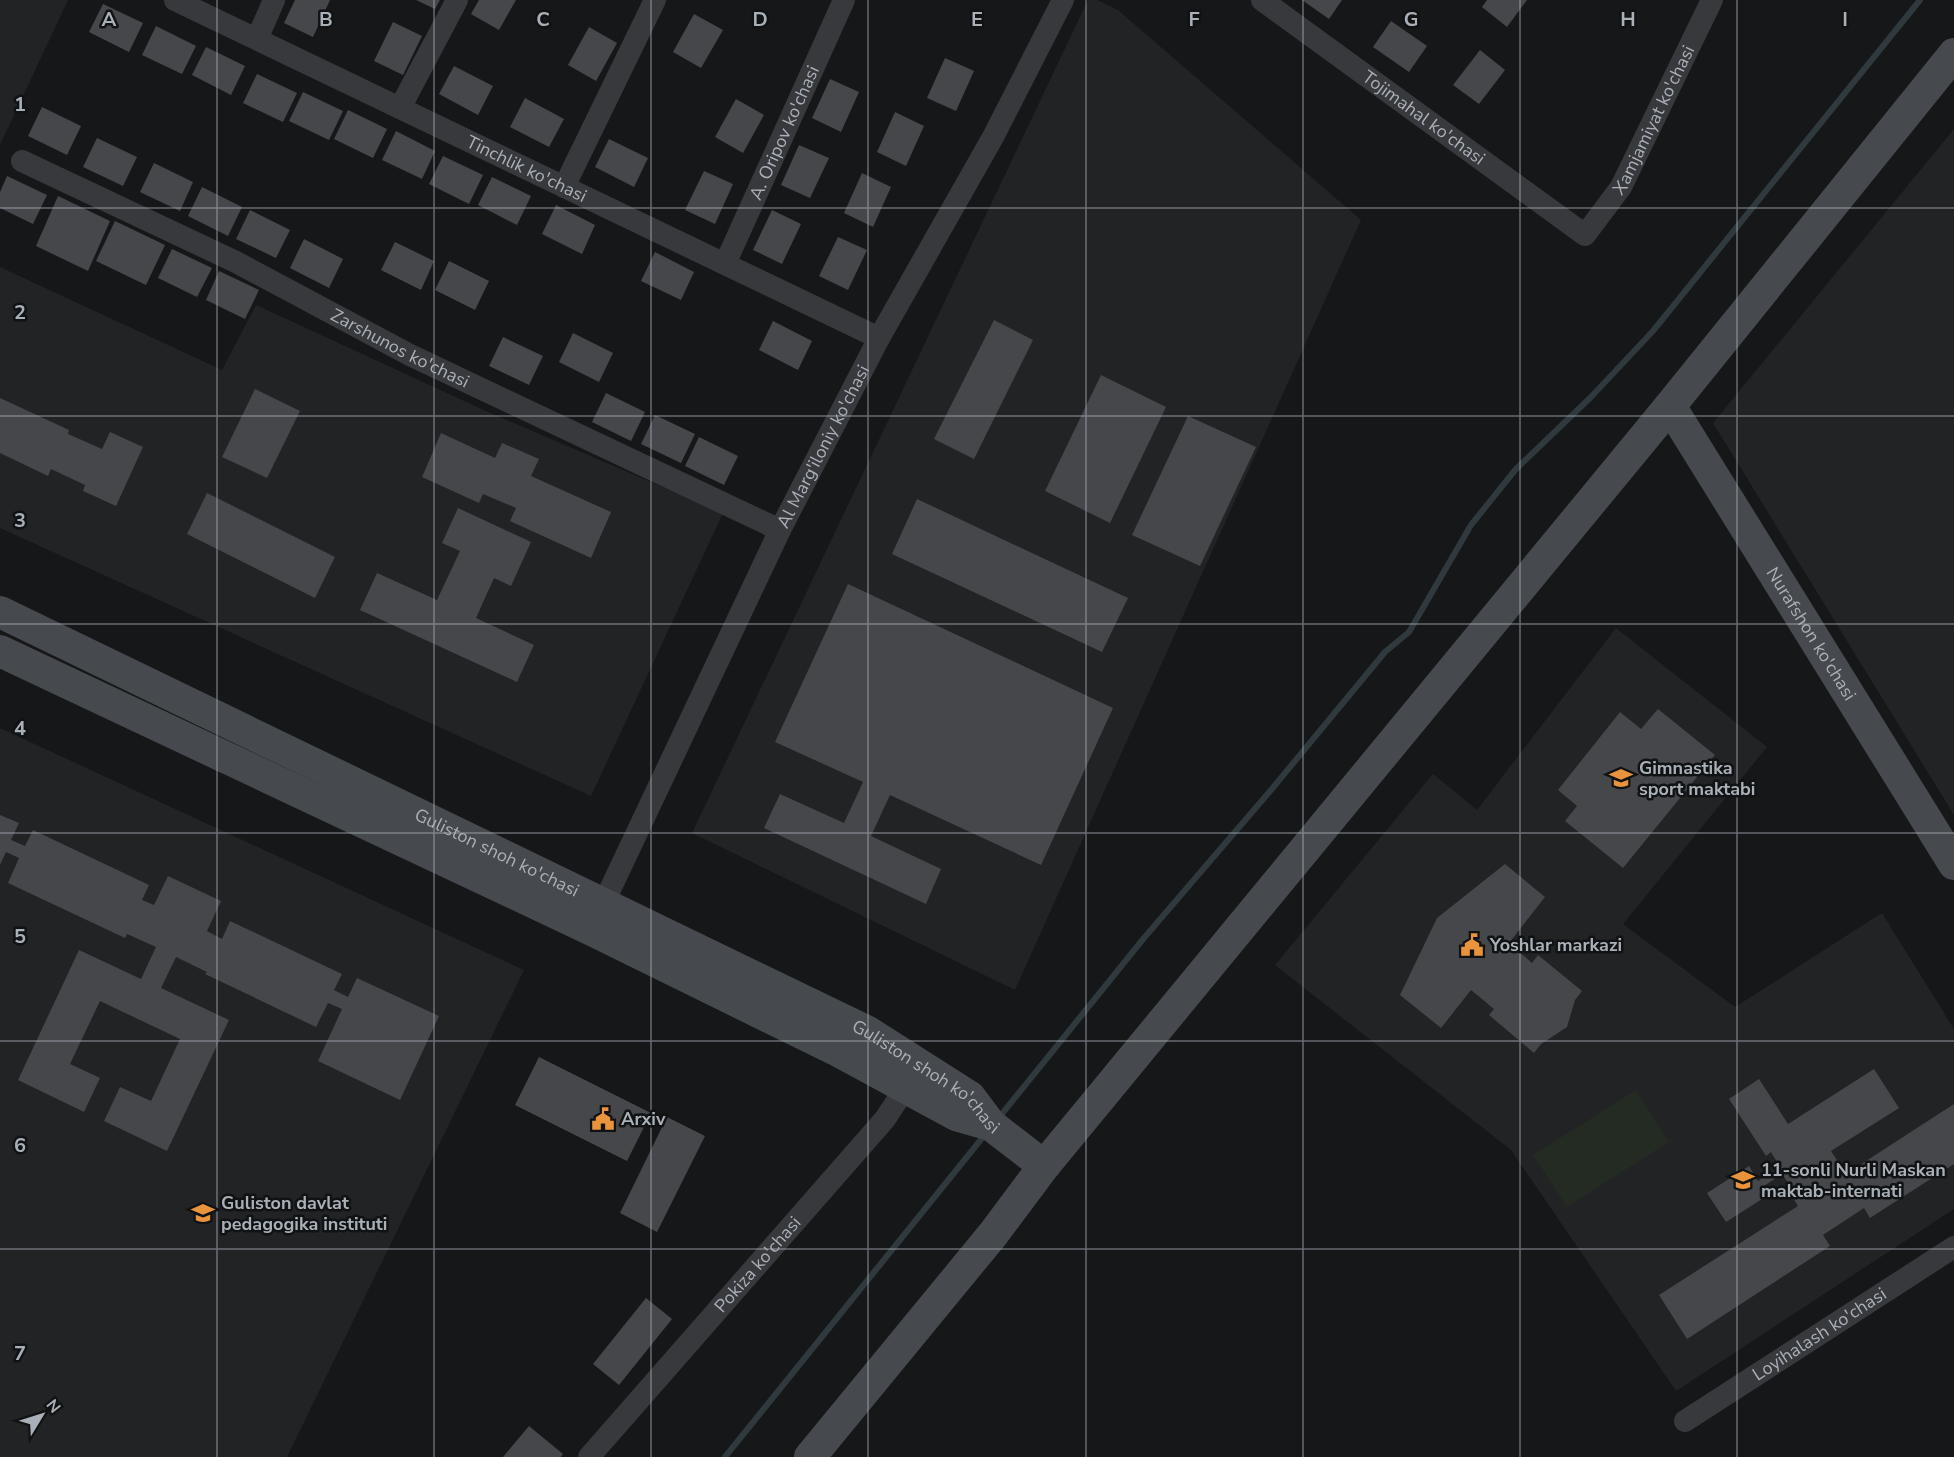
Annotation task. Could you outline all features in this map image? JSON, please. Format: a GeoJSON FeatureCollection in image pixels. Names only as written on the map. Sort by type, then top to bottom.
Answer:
{"type":"FeatureCollection","features":[{"type":"Feature","properties":{"kind":"main road"},"geometry":{"type":"LineString","coordinates":[[810,1457],[994,1233],[1036,1160],[1670,406],[1954,54]]}},
{"type":"Feature","properties":{"kind":"main road","name":"Nurafshon ko'chasi"},"geometry":{"type":"LineString","coordinates":[[1670,406],[1954,864]]}},
{"type":"Feature","properties":{"kind":"main road","name":"Guliston shoh ko'chasi"},"geometry":{"type":"LineString","coordinates":[[0,612],[598,916]]}},
{"type":"Feature","properties":{"kind":"main road","name":"Guliston shoh ko'chasi"},"geometry":{"type":"LineString","coordinates":[[0,651],[598,916],[868,1032],[913,1077],[969,1097],[991,1125],[1036,1160]]}},
{"type":"Feature","properties":{"kind":"street","name":"Tinchlik ko'chasi"},"geometry":{"type":"LineString","coordinates":[[175,0],[879,338]]}},
{"type":"Feature","properties":{"kind":"street"},"geometry":{"type":"LineString","coordinates":[[257,39],[274,0]]}},
{"type":"Feature","properties":{"kind":"street"},"geometry":{"type":"LineString","coordinates":[[400,108],[457,0]]}},
{"type":"Feature","properties":{"kind":"street"},"geometry":{"type":"LineString","coordinates":[[564,187],[655,0]]}},
{"type":"Feature","properties":{"kind":"street","name":"A. Oripov ko'chasi"},"geometry":{"type":"LineString","coordinates":[[725,264],[844,0]]}},
{"type":"Feature","properties":{"kind":"street","name":"Al Marg'iloniy ko'chasi"},"geometry":{"type":"LineString","coordinates":[[598,916],[780,530],[879,338],[993,137],[1063,0]]}},
{"type":"Feature","properties":{"kind":"street","name":"Tojimahal ko'chasi"},"geometry":{"type":"LineString","coordinates":[[1262,0],[1585,235]]}},
{"type":"Feature","properties":{"kind":"street","name":"Xamjamiyat ko'chasi"},"geometry":{"type":"LineString","coordinates":[[1585,235],[1621,187],[1712,0]]}},
{"type":"Feature","properties":{"kind":"street","name":"Zarshunos ko'chasi"},"geometry":{"type":"LineString","coordinates":[[22,161],[236,262],[410,355],[780,530]]}},
{"type":"Feature","properties":{"kind":"street","name":"Pokiza ko'chasi"},"geometry":{"type":"LineString","coordinates":[[589,1457],[885,1119],[913,1077]]}},
{"type":"Feature","properties":{"kind":"street","name":"Loyihalash ko'chasi"},"geometry":{"type":"LineString","coordinates":[[1685,1420],[1954,1247]]}},
{"type":"Feature","properties":{"kind":"shaded area"},"geometry":{"type":"Polygon","coordinates":[[[0,0],[68,0],[0,145],[0,0]]]}},
{"type":"Feature","properties":{"kind":"shaded area"},"geometry":{"type":"Polygon","coordinates":[[[1088,0],[1097,0],[1118,10],[1361,220],[1015,990],[692,833],[1088,0]]]}},
{"type":"Feature","properties":{"kind":"shaded area"},"geometry":{"type":"Polygon","coordinates":[[[1954,129],[1954,815],[1713,423],[1954,129]]]}},
{"type":"Feature","properties":{"kind":"shaded area"},"geometry":{"type":"Polygon","coordinates":[[[0,267],[222,370],[256,305],[488,412],[723,513],[591,796],[0,528],[0,267]]]}},
{"type":"Feature","properties":{"kind":"shaded area"},"geometry":{"type":"Polygon","coordinates":[[[1616,628],[1767,747],[1623,924],[1735,1007],[1882,913],[1954,1029],[1954,1209],[1676,1391],[1511,1150],[1275,965],[1433,774],[1477,810],[1616,628]]]}},
{"type":"Feature","properties":{"kind":"shaded area","name":"Guliston davlat pedagogika instituti"},"geometry":{"type":"Polygon","coordinates":[[[0,728],[524,970],[287,1457],[0,1457],[0,728]]]}},
{"type":"Feature","properties":{"kind":"shaded area"},"geometry":{"type":"Polygon","coordinates":[[[1636,1090],[1669,1142],[1567,1207],[1533,1155],[1636,1090]]]}},
{"type":"Feature","properties":{"kind":"building"},"geometry":{"type":"Polygon","coordinates":[[[295,0],[330,0],[313,37],[284,23],[295,0]]]}},
{"type":"Feature","properties":{"kind":"building"},"geometry":{"type":"Polygon","coordinates":[[[416,0],[440,0],[435,9],[416,0]]]}},
{"type":"Feature","properties":{"kind":"building"},"geometry":{"type":"Polygon","coordinates":[[[479,0],[516,0],[499,30],[471,14],[479,0]]]}},
{"type":"Feature","properties":{"kind":"building"},"geometry":{"type":"Polygon","coordinates":[[[1302,0],[1342,0],[1329,19],[1302,0]]]}},
{"type":"Feature","properties":{"kind":"building"},"geometry":{"type":"Polygon","coordinates":[[[1487,0],[1527,0],[1507,27],[1482,7],[1487,0]]]}},
{"type":"Feature","properties":{"kind":"building"},"geometry":{"type":"Polygon","coordinates":[[[103,4],[143,23],[129,52],[89,32],[103,4]]]}},
{"type":"Feature","properties":{"kind":"building"},"geometry":{"type":"Polygon","coordinates":[[[694,14],[723,30],[701,68],[673,52],[694,14]]]}},
{"type":"Feature","properties":{"kind":"building"},"geometry":{"type":"Polygon","coordinates":[[[1391,21],[1427,46],[1409,72],[1373,47],[1391,21]]]}},
{"type":"Feature","properties":{"kind":"building"},"geometry":{"type":"Polygon","coordinates":[[[393,22],[422,36],[403,75],[374,61],[393,22]]]}},
{"type":"Feature","properties":{"kind":"building"},"geometry":{"type":"Polygon","coordinates":[[[156,26],[196,46],[182,74],[142,55],[156,26]]]}},
{"type":"Feature","properties":{"kind":"building"},"geometry":{"type":"Polygon","coordinates":[[[589,27],[617,43],[596,81],[568,65],[589,27]]]}},
{"type":"Feature","properties":{"kind":"building"},"geometry":{"type":"Polygon","coordinates":[[[206,47],[245,66],[231,95],[192,75],[206,47]]]}},
{"type":"Feature","properties":{"kind":"building"},"geometry":{"type":"Polygon","coordinates":[[[1480,50],[1505,70],[1479,104],[1453,85],[1480,50]]]}},
{"type":"Feature","properties":{"kind":"building"},"geometry":{"type":"Polygon","coordinates":[[[945,58],[974,71],[956,111],[927,98],[945,58]]]}},
{"type":"Feature","properties":{"kind":"building"},"geometry":{"type":"Polygon","coordinates":[[[454,66],[493,86],[478,115],[439,94],[454,66]]]}},
{"type":"Feature","properties":{"kind":"building"},"geometry":{"type":"Polygon","coordinates":[[[257,74],[297,93],[283,122],[243,103],[257,74]]]}},
{"type":"Feature","properties":{"kind":"building"},"geometry":{"type":"Polygon","coordinates":[[[830,79],[859,92],[841,132],[812,118],[830,79]]]}},
{"type":"Feature","properties":{"kind":"building"},"geometry":{"type":"Polygon","coordinates":[[[303,92],[343,111],[329,140],[289,121],[303,92]]]}},
{"type":"Feature","properties":{"kind":"building"},"geometry":{"type":"Polygon","coordinates":[[[525,98],[564,119],[549,147],[510,127],[525,98]]]}},
{"type":"Feature","properties":{"kind":"building"},"geometry":{"type":"Polygon","coordinates":[[[736,99],[764,115],[743,153],[715,137],[736,99]]]}},
{"type":"Feature","properties":{"kind":"building"},"geometry":{"type":"Polygon","coordinates":[[[42,107],[81,126],[67,155],[28,136],[42,107]]]}},
{"type":"Feature","properties":{"kind":"building"},"geometry":{"type":"Polygon","coordinates":[[[348,110],[387,129],[373,158],[334,139],[348,110]]]}},
{"type":"Feature","properties":{"kind":"building"},"geometry":{"type":"Polygon","coordinates":[[[895,112],[924,126],[906,166],[877,152],[895,112]]]}},
{"type":"Feature","properties":{"kind":"building"},"geometry":{"type":"Polygon","coordinates":[[[396,131],[435,151],[422,179],[382,160],[396,131]]]}},
{"type":"Feature","properties":{"kind":"building"},"geometry":{"type":"Polygon","coordinates":[[[97,138],[137,157],[123,186],[83,167],[97,138]]]}},
{"type":"Feature","properties":{"kind":"building"},"geometry":{"type":"Polygon","coordinates":[[[609,139],[648,158],[634,187],[595,167],[609,139]]]}},
{"type":"Feature","properties":{"kind":"building"},"geometry":{"type":"Polygon","coordinates":[[[799,145],[829,158],[810,198],[781,185],[799,145]]]}},
{"type":"Feature","properties":{"kind":"building"},"geometry":{"type":"Polygon","coordinates":[[[443,156],[483,175],[469,204],[429,184],[443,156]]]}},
{"type":"Feature","properties":{"kind":"building"},"geometry":{"type":"Polygon","coordinates":[[[154,163],[193,182],[180,211],[140,192],[154,163]]]}},
{"type":"Feature","properties":{"kind":"building"},"geometry":{"type":"Polygon","coordinates":[[[704,171],[733,184],[715,224],[685,210],[704,171]]]}},
{"type":"Feature","properties":{"kind":"building"},"geometry":{"type":"Polygon","coordinates":[[[862,173],[891,187],[873,227],[844,213],[862,173]]]}},
{"type":"Feature","properties":{"kind":"building"},"geometry":{"type":"Polygon","coordinates":[[[7,176],[47,195],[33,224],[0,208],[0,192],[7,176]]]}},
{"type":"Feature","properties":{"kind":"building"},"geometry":{"type":"Polygon","coordinates":[[[492,177],[531,196],[517,225],[478,205],[492,177]]]}},
{"type":"Feature","properties":{"kind":"building"},"geometry":{"type":"Polygon","coordinates":[[[202,187],[242,207],[228,236],[188,216],[202,187]]]}},
{"type":"Feature","properties":{"kind":"building"},"geometry":{"type":"Polygon","coordinates":[[[58,196],[110,221],[88,271],[36,246],[58,196]]]}},
{"type":"Feature","properties":{"kind":"building"},"geometry":{"type":"Polygon","coordinates":[[[556,205],[595,225],[582,254],[542,234],[556,205]]]}},
{"type":"Feature","properties":{"kind":"building"},"geometry":{"type":"Polygon","coordinates":[[[250,210],[290,230],[276,258],[236,239],[250,210]]]}},
{"type":"Feature","properties":{"kind":"building"},"geometry":{"type":"Polygon","coordinates":[[[772,210],[801,224],[782,264],[753,250],[772,210]]]}},
{"type":"Feature","properties":{"kind":"building"},"geometry":{"type":"Polygon","coordinates":[[[115,221],[165,245],[146,285],[96,261],[115,221]]]}},
{"type":"Feature","properties":{"kind":"building"},"geometry":{"type":"Polygon","coordinates":[[[838,237],[867,250],[848,290],[819,276],[838,237]]]}},
{"type":"Feature","properties":{"kind":"building"},"geometry":{"type":"Polygon","coordinates":[[[304,239],[343,259],[329,288],[290,268],[304,239]]]}},
{"type":"Feature","properties":{"kind":"building"},"geometry":{"type":"Polygon","coordinates":[[[395,242],[434,261],[421,290],[381,270],[395,242]]]}},
{"type":"Feature","properties":{"kind":"building"},"geometry":{"type":"Polygon","coordinates":[[[172,249],[212,268],[197,297],[158,278],[172,249]]]}},
{"type":"Feature","properties":{"kind":"building"},"geometry":{"type":"Polygon","coordinates":[[[655,252],[694,272],[681,300],[641,281],[655,252]]]}},
{"type":"Feature","properties":{"kind":"building"},"geometry":{"type":"Polygon","coordinates":[[[449,261],[489,281],[475,310],[435,290],[449,261]]]}},
{"type":"Feature","properties":{"kind":"building"},"geometry":{"type":"Polygon","coordinates":[[[219,271],[259,290],[245,319],[206,300],[219,271]]]}},
{"type":"Feature","properties":{"kind":"building"},"geometry":{"type":"Polygon","coordinates":[[[994,320],[1033,340],[974,459],[934,439],[994,320]]]}},
{"type":"Feature","properties":{"kind":"building"},"geometry":{"type":"Polygon","coordinates":[[[773,321],[812,341],[798,370],[759,350],[773,321]]]}},
{"type":"Feature","properties":{"kind":"building"},"geometry":{"type":"Polygon","coordinates":[[[573,333],[613,353],[599,382],[559,362],[573,333]]]}},
{"type":"Feature","properties":{"kind":"building"},"geometry":{"type":"Polygon","coordinates":[[[503,337],[543,356],[529,385],[489,366],[503,337]]]}},
{"type":"Feature","properties":{"kind":"building"},"geometry":{"type":"Polygon","coordinates":[[[1101,375],[1166,407],[1110,523],[1045,491],[1101,375]]]}},
{"type":"Feature","properties":{"kind":"building"},"geometry":{"type":"Polygon","coordinates":[[[255,389],[300,411],[267,478],[222,457],[255,389]]]}},
{"type":"Feature","properties":{"kind":"building"},"geometry":{"type":"Polygon","coordinates":[[[606,393],[645,412],[631,441],[592,422],[606,393]]]}},
{"type":"Feature","properties":{"kind":"building"},"geometry":{"type":"Polygon","coordinates":[[[0,398],[69,430],[68,434],[102,449],[110,432],[143,447],[116,506],[83,491],[85,485],[51,469],[48,476],[0,453],[0,398]]]}},
{"type":"Feature","properties":{"kind":"building"},"geometry":{"type":"Polygon","coordinates":[[[655,415],[695,434],[681,463],[641,444],[655,415]]]}},
{"type":"Feature","properties":{"kind":"building"},"geometry":{"type":"Polygon","coordinates":[[[1188,416],[1256,447],[1200,566],[1132,535],[1188,416]]]}},
{"type":"Feature","properties":{"kind":"building"},"geometry":{"type":"Polygon","coordinates":[[[441,433],[495,458],[502,443],[539,459],[531,476],[611,512],[591,558],[510,521],[516,508],[483,494],[479,503],[422,477],[441,433]]]}},
{"type":"Feature","properties":{"kind":"building"},"geometry":{"type":"Polygon","coordinates":[[[699,437],[738,456],[724,485],[685,466],[699,437]]]}},
{"type":"Feature","properties":{"kind":"building"},"geometry":{"type":"Polygon","coordinates":[[[207,493],[335,557],[315,598],[187,534],[207,493]]]}},
{"type":"Feature","properties":{"kind":"building"},"geometry":{"type":"Polygon","coordinates":[[[917,499],[1128,598],[1102,652],[892,554],[917,499]]]}},
{"type":"Feature","properties":{"kind":"building"},"geometry":{"type":"Polygon","coordinates":[[[458,508],[531,542],[511,586],[494,578],[476,618],[534,645],[517,682],[360,610],[377,573],[437,600],[460,551],[442,543],[458,508]]]}},
{"type":"Feature","properties":{"kind":"building"},"geometry":{"type":"Polygon","coordinates":[[[848,584],[1113,708],[1041,865],[890,795],[871,836],[941,869],[926,904],[764,828],[780,794],[844,823],[863,782],[775,742],[848,584]]]}},
{"type":"Feature","properties":{"kind":"building"},"geometry":{"type":"Polygon","coordinates":[[[1658,709],[1715,755],[1623,868],[1565,821],[1577,806],[1558,790],[1620,712],[1641,729],[1658,709]]]}},
{"type":"Feature","properties":{"kind":"building"},"geometry":{"type":"Polygon","coordinates":[[[0,815],[19,823],[11,840],[25,846],[33,830],[149,885],[142,900],[154,905],[168,876],[221,901],[207,931],[222,939],[230,921],[342,974],[334,990],[348,997],[357,978],[439,1016],[400,1100],[318,1061],[342,1009],[328,1003],[316,1027],[205,974],[207,972],[176,957],[161,988],[229,1020],[167,1151],[104,1121],[120,1087],[151,1101],[180,1039],[100,1001],[70,1064],[100,1078],[84,1112],[18,1080],[79,950],[141,979],[156,947],[127,934],[125,938],[8,883],[19,858],[6,852],[0,865],[0,815]]]}},
{"type":"Feature","properties":{"kind":"building"},"geometry":{"type":"Polygon","coordinates":[[[1505,864],[1545,897],[1509,943],[1532,963],[1538,955],[1582,991],[1575,1000],[1567,1027],[1541,1044],[1534,1053],[1489,1015],[1494,1009],[1471,990],[1441,1028],[1400,995],[1437,918],[1505,864]]]}},
{"type":"Feature","properties":{"kind":"building"},"geometry":{"type":"Polygon","coordinates":[[[539,1057],[651,1113],[627,1161],[515,1105],[539,1057]]]}},
{"type":"Feature","properties":{"kind":"building"},"geometry":{"type":"Polygon","coordinates":[[[1874,1069],[1899,1108],[1831,1151],[1846,1174],[1954,1104],[1954,1164],[1870,1218],[1864,1208],[1823,1235],[1830,1246],[1687,1339],[1659,1295],[1798,1206],[1782,1174],[1764,1186],[1770,1194],[1726,1222],[1707,1193],[1749,1166],[1758,1181],[1780,1167],[1771,1152],[1766,1156],[1729,1099],[1759,1079],[1788,1124],[1874,1069]]]}},
{"type":"Feature","properties":{"kind":"building"},"geometry":{"type":"Polygon","coordinates":[[[667,1117],[705,1136],[657,1232],[620,1213],[667,1117]]]}},
{"type":"Feature","properties":{"kind":"building"},"geometry":{"type":"Polygon","coordinates":[[[646,1298],[672,1319],[619,1385],[593,1364],[646,1298]]]}},
{"type":"Feature","properties":{"kind":"building"},"geometry":{"type":"Polygon","coordinates":[[[529,1426],[563,1454],[561,1457],[503,1457],[529,1426]]]}},
{"type":"Feature","properties":{"kind":"waterway"},"geometry":{"type":"LineString","coordinates":[[997,1120],[1144,938],[1385,652],[1409,632],[1471,525],[1516,469],[1590,398],[1653,331],[1920,0]]}},
{"type":"Feature","properties":{"kind":"waterway"},"geometry":{"type":"LineString","coordinates":[[725,1457],[987,1132]]}},
{"type":"Feature","properties":{"kind":"place","name":"Gimnastika sport maktabi"},"geometry":{"type":"Point","coordinates":[1621,778]}},
{"type":"Feature","properties":{"kind":"place","name":"Yoshlar markazi"},"geometry":{"type":"Point","coordinates":[1472,945]}},
{"type":"Feature","properties":{"kind":"place","name":"Arxiv"},"geometry":{"type":"Point","coordinates":[603,1119]}},
{"type":"Feature","properties":{"kind":"place","name":"11-sonli Nurli Maskan maktab-internati"},"geometry":{"type":"Point","coordinates":[1743,1180]}},
{"type":"Feature","properties":{"kind":"place","name":"Guliston davlat pedagogika instituti"},"geometry":{"type":"Point","coordinates":[203,1213]}}]}
